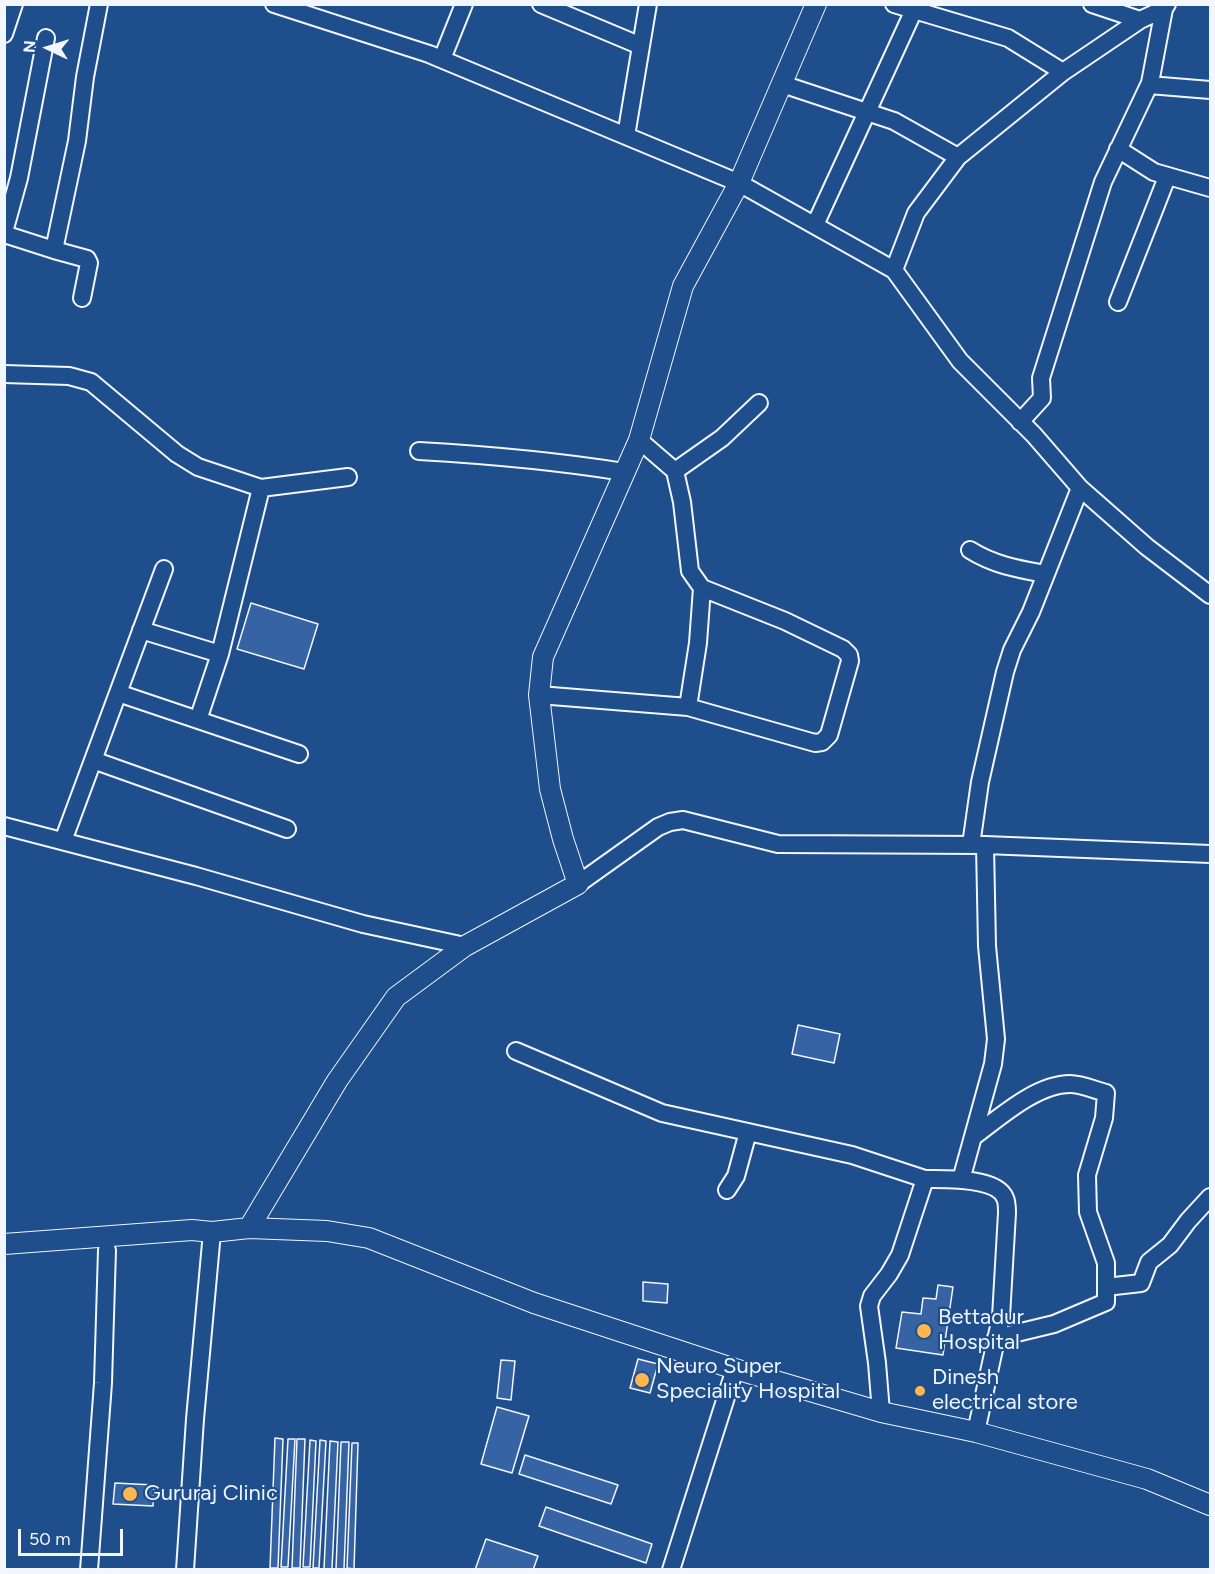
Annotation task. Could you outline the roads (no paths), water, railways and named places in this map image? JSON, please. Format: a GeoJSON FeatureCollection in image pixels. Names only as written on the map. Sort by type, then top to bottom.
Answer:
{"type":"FeatureCollection","features":[{"type":"Feature","properties":{"kind":"main road"},"geometry":{"type":"LineString","coordinates":[[249,1228],[337,1081],[396,997],[465,946],[578,884],[562,839],[550,789],[539,695],[543,657],[639,440],[683,286],[739,183],[816,4]]}},
{"type":"Feature","properties":{"kind":"main road"},"geometry":{"type":"LineString","coordinates":[[4,1244],[249,1228],[327,1231],[369,1238],[534,1303],[735,1369],[881,1412],[976,1432],[1147,1479],[1210,1505]]}},
{"type":"Feature","properties":{"kind":"main road"},"geometry":{"type":"LineString","coordinates":[[4,1257],[192,1241],[212,1232]]}},
{"type":"Feature","properties":{"kind":"street"},"geometry":{"type":"LineString","coordinates":[[4,34],[14,4]]}},
{"type":"Feature","properties":{"kind":"street"},"geometry":{"type":"LineString","coordinates":[[54,250],[77,141],[85,77],[99,4]]}},
{"type":"Feature","properties":{"kind":"street"},"geometry":{"type":"LineString","coordinates":[[274,4],[442,59],[739,183],[894,270],[960,361],[1080,488],[1147,547],[1210,595]]}},
{"type":"Feature","properties":{"kind":"street"},"geometry":{"type":"LineString","coordinates":[[442,59],[464,4]]}},
{"type":"Feature","properties":{"kind":"street"},"geometry":{"type":"LineString","coordinates":[[541,4],[641,46]]}},
{"type":"Feature","properties":{"kind":"street"},"geometry":{"type":"LineString","coordinates":[[626,136],[648,4]]}},
{"type":"Feature","properties":{"kind":"street"},"geometry":{"type":"LineString","coordinates":[[894,4],[1008,38],[1063,72]]}},
{"type":"Feature","properties":{"kind":"street"},"geometry":{"type":"LineString","coordinates":[[1092,4],[1140,20]]}},
{"type":"Feature","properties":{"kind":"street"},"geometry":{"type":"LineString","coordinates":[[894,270],[916,213],[958,157],[1063,72],[1140,20],[1165,7]]}},
{"type":"Feature","properties":{"kind":"street"},"geometry":{"type":"LineString","coordinates":[[1020,422],[1042,398],[1041,378],[1102,182],[1149,85],[1165,7]]}},
{"type":"Feature","properties":{"kind":"street"},"geometry":{"type":"LineString","coordinates":[[815,225],[914,10]]}},
{"type":"Feature","properties":{"kind":"street"},"geometry":{"type":"LineString","coordinates":[[46,38],[19,178],[4,233],[87,259],[89,263],[82,298]]}},
{"type":"Feature","properties":{"kind":"street"},"geometry":{"type":"LineString","coordinates":[[782,84],[894,121],[958,157]]}},
{"type":"Feature","properties":{"kind":"street"},"geometry":{"type":"LineString","coordinates":[[1149,85],[1210,90]]}},
{"type":"Feature","properties":{"kind":"street"},"geometry":{"type":"LineString","coordinates":[[1118,149],[1167,177],[1118,302]]}},
{"type":"Feature","properties":{"kind":"street"},"geometry":{"type":"LineString","coordinates":[[1159,174],[1210,188]]}},
{"type":"Feature","properties":{"kind":"street"},"geometry":{"type":"LineString","coordinates":[[4,374],[69,376],[91,382],[198,467],[261,488],[348,477]]}},
{"type":"Feature","properties":{"kind":"street"},"geometry":{"type":"LineString","coordinates":[[675,471],[722,438],[759,403]]}},
{"type":"Feature","properties":{"kind":"street"},"geometry":{"type":"LineString","coordinates":[[539,695],[688,707],[815,743],[822,742],[829,735],[850,661],[849,656],[843,649],[785,621],[702,588],[690,571],[687,560],[682,502],[675,471],[639,440]]}},
{"type":"Feature","properties":{"kind":"street"},"geometry":{"type":"LineString","coordinates":[[419,451],[489,455],[624,472]]}},
{"type":"Feature","properties":{"kind":"street"},"geometry":{"type":"LineString","coordinates":[[198,720],[220,654],[261,488]]}},
{"type":"Feature","properties":{"kind":"street"},"geometry":{"type":"LineString","coordinates":[[961,1180],[993,1064],[996,1039],[978,845],[981,782],[1012,650],[1031,612],[1044,574],[1080,488]]}},
{"type":"Feature","properties":{"kind":"street"},"geometry":{"type":"LineString","coordinates":[[970,550],[1002,566],[1044,574]]}},
{"type":"Feature","properties":{"kind":"street"},"geometry":{"type":"LineString","coordinates":[[63,841],[164,569]]}},
{"type":"Feature","properties":{"kind":"street"},"geometry":{"type":"LineString","coordinates":[[688,707],[698,643],[702,588]]}},
{"type":"Feature","properties":{"kind":"street"},"geometry":{"type":"LineString","coordinates":[[141,630],[220,654]]}},
{"type":"Feature","properties":{"kind":"street"},"geometry":{"type":"LineString","coordinates":[[118,693],[299,754]]}},
{"type":"Feature","properties":{"kind":"street"},"geometry":{"type":"LineString","coordinates":[[93,760],[287,829]]}},
{"type":"Feature","properties":{"kind":"street"},"geometry":{"type":"LineString","coordinates":[[578,884],[658,827],[683,820],[778,844],[978,845],[1210,854]]}},
{"type":"Feature","properties":{"kind":"street"},"geometry":{"type":"LineString","coordinates":[[4,826],[196,876],[363,924],[465,946]]}},
{"type":"Feature","properties":{"kind":"street"},"geometry":{"type":"LineString","coordinates":[[516,1051],[662,1113],[852,1155],[925,1179],[961,1180],[990,1185],[997,1189],[1005,1198],[1007,1213],[1001,1317],[976,1432]]}},
{"type":"Feature","properties":{"kind":"street"},"geometry":{"type":"LineString","coordinates":[[973,1137],[1016,1105],[1047,1089],[1070,1084],[1106,1093],[1104,1118],[1087,1175],[1088,1212],[1106,1263],[1106,1302],[1054,1324],[996,1338]]}},
{"type":"Feature","properties":{"kind":"street"},"geometry":{"type":"LineString","coordinates":[[727,1190],[736,1176],[748,1132]]}},
{"type":"Feature","properties":{"kind":"street"},"geometry":{"type":"LineString","coordinates":[[881,1412],[869,1306],[872,1296],[900,1255],[925,1179]]}},
{"type":"Feature","properties":{"kind":"street"},"geometry":{"type":"LineString","coordinates":[[1106,1287],[1141,1282],[1149,1262],[1170,1245],[1210,1197]]}},
{"type":"Feature","properties":{"kind":"street"},"geometry":{"type":"LineString","coordinates":[[185,1569],[195,1419],[212,1232]]}},
{"type":"Feature","properties":{"kind":"street"},"geometry":{"type":"LineString","coordinates":[[89,1569],[103,1383],[107,1250]]}},
{"type":"Feature","properties":{"kind":"street"},"geometry":{"type":"LineString","coordinates":[[671,1569],[735,1369]]}},
{"type":"Feature","properties":{"kind":"place","name":"Bettadur Hospital"},"geometry":{"type":"Point","coordinates":[924,1331]}},
{"type":"Feature","properties":{"kind":"place","name":"Neuro Super Speciality Hospital"},"geometry":{"type":"Point","coordinates":[642,1380]}},
{"type":"Feature","properties":{"kind":"place","name":"Dinesh electrical store"},"geometry":{"type":"Point","coordinates":[920,1391]}},
{"type":"Feature","properties":{"kind":"place","name":"Gururaj Clinic"},"geometry":{"type":"Point","coordinates":[130,1494]}}]}
